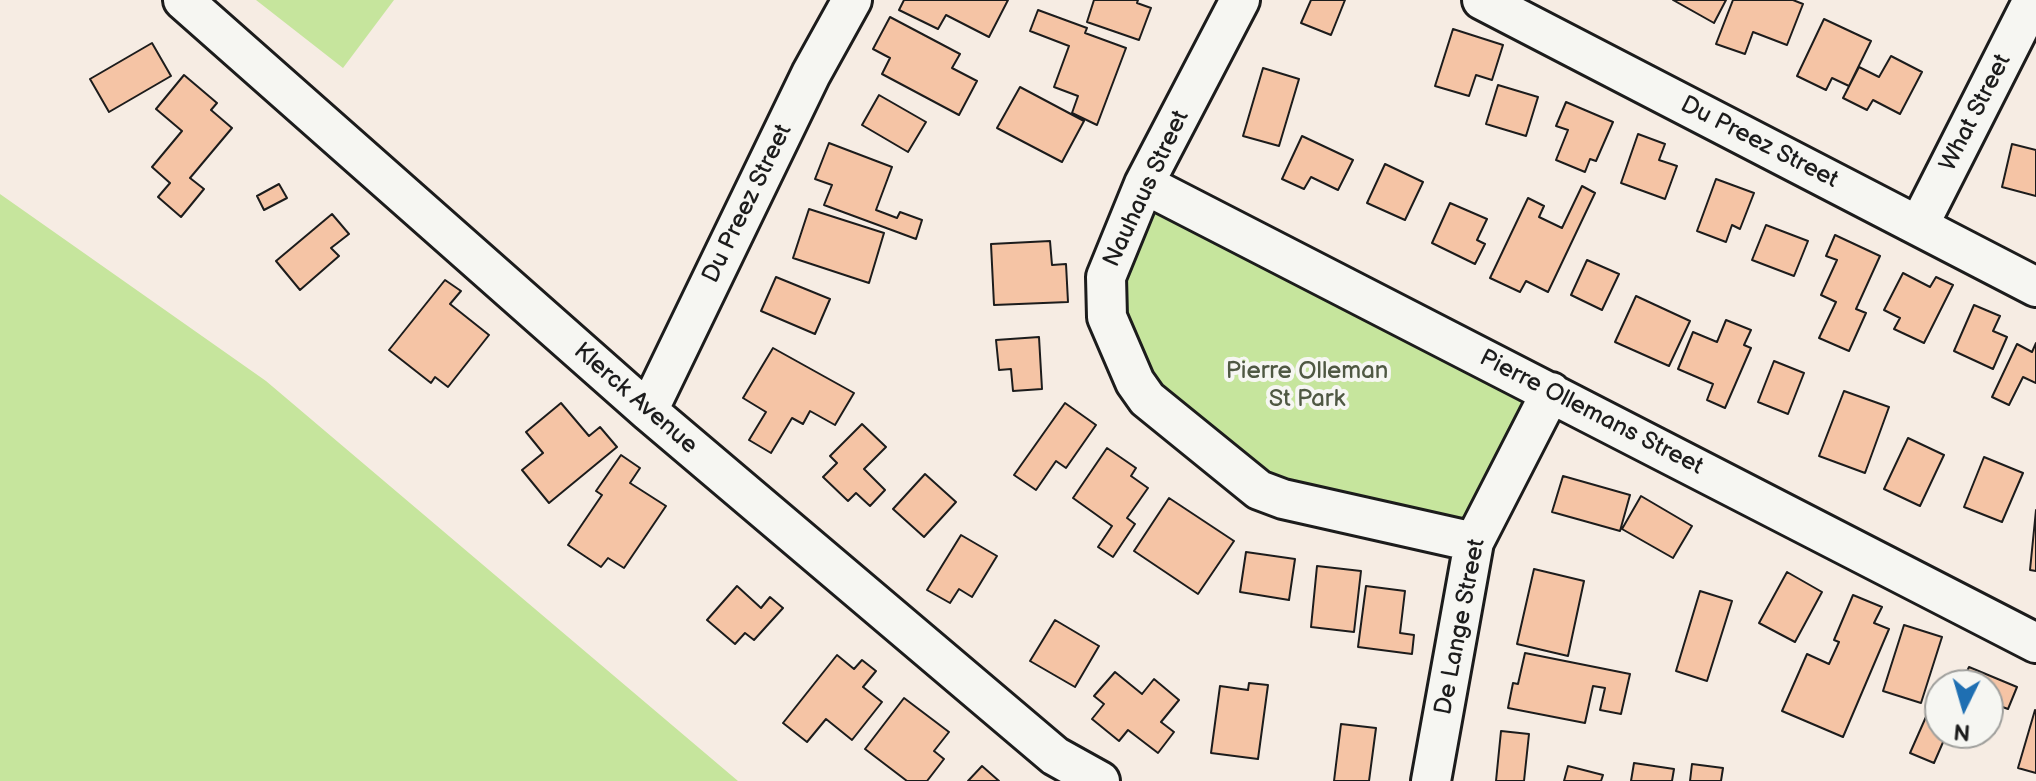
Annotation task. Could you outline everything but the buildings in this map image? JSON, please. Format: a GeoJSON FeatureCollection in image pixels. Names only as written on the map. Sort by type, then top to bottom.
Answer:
{"type":"FeatureCollection","features":[{"type":"Feature","properties":{"kind":"street","name":"Klerck Avenue"},"geometry":{"type":"LineString","coordinates":[[183,0],[648,411],[1055,756],[1100,781]]}},
{"type":"Feature","properties":{"kind":"street","name":"Du Preez Street"},"geometry":{"type":"LineString","coordinates":[[648,411],[811,74],[852,0]]}},
{"type":"Feature","properties":{"kind":"street","name":"Nauhaus Street"},"geometry":{"type":"LineString","coordinates":[[1240,0],[1144,184],[1106,277],[1107,317],[1118,343],[1135,382],[1147,399],[1259,490],[1283,499],[1474,542]]}},
{"type":"Feature","properties":{"kind":"street","name":"Du Preez Street"},"geometry":{"type":"LineString","coordinates":[[1482,0],[2036,287]]}},
{"type":"Feature","properties":{"kind":"street","name":"What Street"},"geometry":{"type":"LineString","coordinates":[[1919,225],[2033,0]]}},
{"type":"Feature","properties":{"kind":"street","name":"Pierre Ollemans Street"},"geometry":{"type":"LineString","coordinates":[[1144,184],[2036,643]]}},
{"type":"Feature","properties":{"kind":"street","name":"De Lange Street"},"geometry":{"type":"LineString","coordinates":[[1431,781],[1474,542],[1551,392]]}},
{"type":"Feature","properties":{"kind":"green space"},"geometry":{"type":"Polygon","coordinates":[[[256,0],[394,0],[343,68],[256,0]]]}},
{"type":"Feature","properties":{"kind":"green space","name":"Pierre Olleman St Park"},"geometry":{"type":"Polygon","coordinates":[[[1152,188],[1544,391],[1468,532],[1256,478],[1147,375],[1112,297],[1152,188]]]}},
{"type":"Feature","properties":{"kind":"green space"},"geometry":{"type":"Polygon","coordinates":[[[0,194],[266,381],[738,781],[0,781],[0,194]]]}}]}
